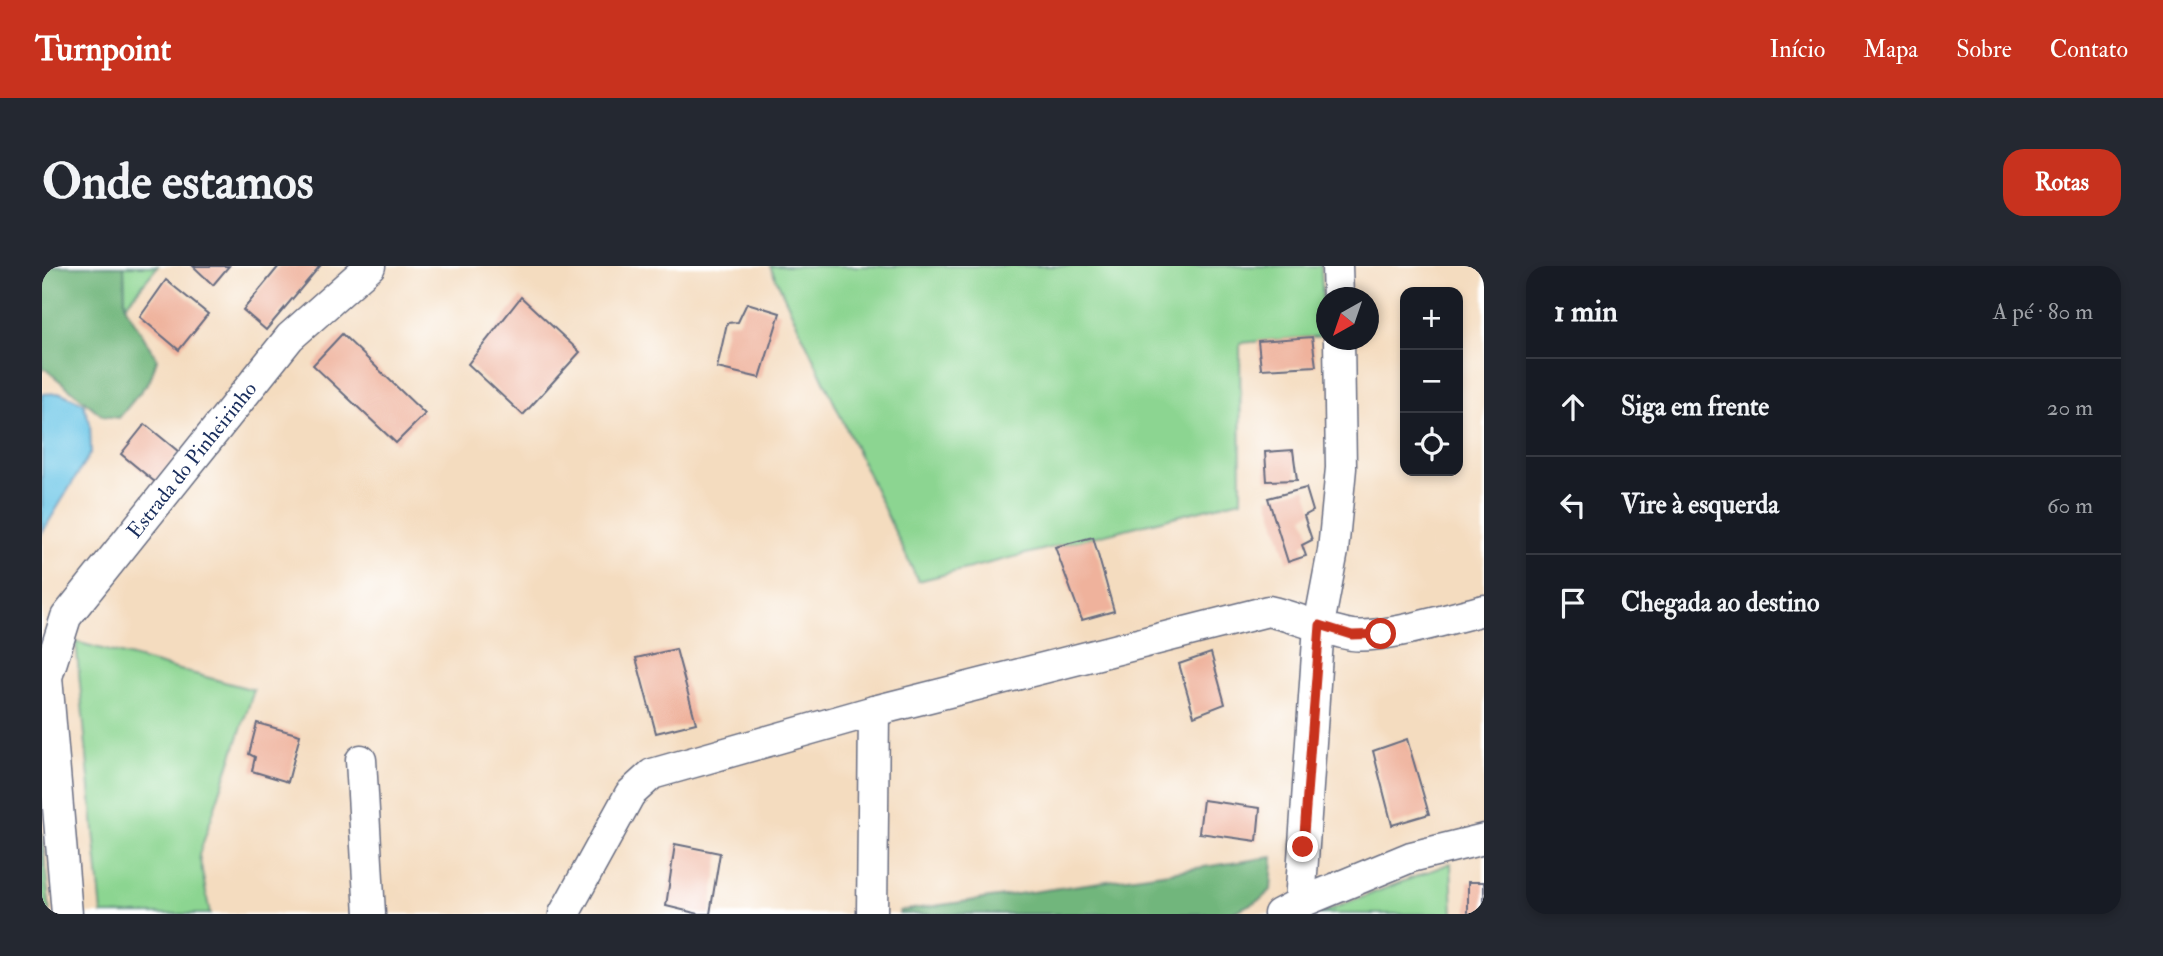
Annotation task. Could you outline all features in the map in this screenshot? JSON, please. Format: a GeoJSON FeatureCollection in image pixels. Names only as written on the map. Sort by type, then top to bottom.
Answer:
{"type":"FeatureCollection","features":[{"type":"Feature","properties":{"kind":"street","name":"Estrada do Pinheirinho"},"geometry":{"type":"LineString","coordinates":[[67,914],[47,677],[66,617],[290,337],[370,266]]}},
{"type":"Feature","properties":{"kind":"street"},"geometry":{"type":"LineString","coordinates":[[1337,266],[1338,287]]}},
{"type":"Feature","properties":{"kind":"street"},"geometry":{"type":"LineString","coordinates":[[1339,350],[1341,468],[1333,551],[1320,625],[1290,908],[1410,857],[1484,839]]}},
{"type":"Feature","properties":{"kind":"street"},"geometry":{"type":"LineString","coordinates":[[564,914],[630,794],[652,774],[874,711],[1268,611],[1352,635],[1381,634],[1484,610]]}},
{"type":"Feature","properties":{"kind":"street"},"geometry":{"type":"LineString","coordinates":[[872,914],[874,711]]}},
{"type":"Feature","properties":{"kind":"street"},"geometry":{"type":"LineString","coordinates":[[361,760],[370,914]]}},
{"type":"Feature","properties":{"kind":"green space"},"geometry":{"type":"Polygon","coordinates":[[[42,266],[124,266],[125,306],[157,359],[150,380],[119,418],[103,416],[44,368],[42,370],[42,266]]]}},
{"type":"Feature","properties":{"kind":"green space"},"geometry":{"type":"Polygon","coordinates":[[[124,266],[158,266],[125,306],[124,266]]]}},
{"type":"Feature","properties":{"kind":"green space"},"geometry":{"type":"Polygon","coordinates":[[[770,266],[1321,266],[1322,287],[1316,287],[1316,337],[1240,343],[1241,500],[918,581],[770,266]]]}},
{"type":"Feature","properties":{"kind":"green space"},"geometry":{"type":"Polygon","coordinates":[[[76,642],[254,690],[199,855],[210,914],[102,914],[76,642]]]}},
{"type":"Feature","properties":{"kind":"green space"},"geometry":{"type":"Polygon","coordinates":[[[42,832],[50,914],[42,914],[42,832]]]}},
{"type":"Feature","properties":{"kind":"green space"},"geometry":{"type":"Polygon","coordinates":[[[1273,857],[1271,890],[1261,899],[1230,914],[899,914],[900,911],[1273,857]]]}},
{"type":"Feature","properties":{"kind":"green space"},"geometry":{"type":"Polygon","coordinates":[[[1451,863],[1453,914],[1319,914],[1451,863]]]}},
{"type":"Feature","properties":{"kind":"water"},"geometry":{"type":"Polygon","coordinates":[[[61,393],[83,403],[90,423],[91,452],[42,533],[42,394],[61,393]]]}},
{"type":"Feature","properties":{"kind":"building"},"geometry":{"type":"Polygon","coordinates":[[[193,266],[229,266],[213,285],[193,266]]]}},
{"type":"Feature","properties":{"kind":"building"},"geometry":{"type":"Polygon","coordinates":[[[279,266],[320,266],[266,330],[243,310],[279,266]]]}},
{"type":"Feature","properties":{"kind":"building"},"geometry":{"type":"Polygon","coordinates":[[[166,280],[208,314],[179,350],[140,317],[166,280]]]}},
{"type":"Feature","properties":{"kind":"building"},"geometry":{"type":"Polygon","coordinates":[[[521,297],[580,352],[523,415],[468,364],[521,297]]]}},
{"type":"Feature","properties":{"kind":"building"},"geometry":{"type":"Polygon","coordinates":[[[747,303],[780,313],[760,378],[717,368],[727,323],[738,322],[747,303]]]}},
{"type":"Feature","properties":{"kind":"building"},"geometry":{"type":"Polygon","coordinates":[[[342,334],[425,414],[396,443],[313,365],[342,334]]]}},
{"type":"Feature","properties":{"kind":"building"},"geometry":{"type":"Polygon","coordinates":[[[1312,337],[1316,366],[1261,369],[1258,341],[1312,337]]]}},
{"type":"Feature","properties":{"kind":"building"},"geometry":{"type":"Polygon","coordinates":[[[145,424],[179,452],[155,482],[121,454],[145,424]]]}},
{"type":"Feature","properties":{"kind":"building"},"geometry":{"type":"Polygon","coordinates":[[[1293,450],[1297,480],[1267,481],[1265,452],[1293,450]]]}},
{"type":"Feature","properties":{"kind":"building"},"geometry":{"type":"Polygon","coordinates":[[[1306,488],[1313,511],[1304,516],[1312,540],[1302,545],[1306,556],[1288,562],[1268,498],[1306,488]]]}},
{"type":"Feature","properties":{"kind":"building"},"geometry":{"type":"Polygon","coordinates":[[[1093,537],[1114,611],[1082,620],[1055,547],[1093,537]]]}},
{"type":"Feature","properties":{"kind":"building"},"geometry":{"type":"Polygon","coordinates":[[[676,649],[696,723],[656,733],[636,658],[676,649]]]}},
{"type":"Feature","properties":{"kind":"building"},"geometry":{"type":"Polygon","coordinates":[[[1211,653],[1225,704],[1194,716],[1179,664],[1211,653]]]}},
{"type":"Feature","properties":{"kind":"building"},"geometry":{"type":"Polygon","coordinates":[[[257,723],[300,735],[288,782],[252,771],[255,757],[249,754],[257,723]]]}},
{"type":"Feature","properties":{"kind":"building"},"geometry":{"type":"Polygon","coordinates":[[[1407,739],[1429,814],[1392,825],[1373,751],[1407,739]]]}},
{"type":"Feature","properties":{"kind":"building"},"geometry":{"type":"Polygon","coordinates":[[[1203,800],[1260,808],[1257,841],[1199,833],[1203,800]]]}},
{"type":"Feature","properties":{"kind":"building"},"geometry":{"type":"Polygon","coordinates":[[[675,844],[720,853],[710,914],[666,906],[675,844]]]}},
{"type":"Feature","properties":{"kind":"building"},"geometry":{"type":"Polygon","coordinates":[[[1468,882],[1484,882],[1484,914],[1468,914],[1468,882]]]}},
{"type":"Feature","properties":{"kind":"route"},"geometry":{"type":"LineString","coordinates":[[1303,847],[1320,625],[1352,635],[1381,634]]}}]}
